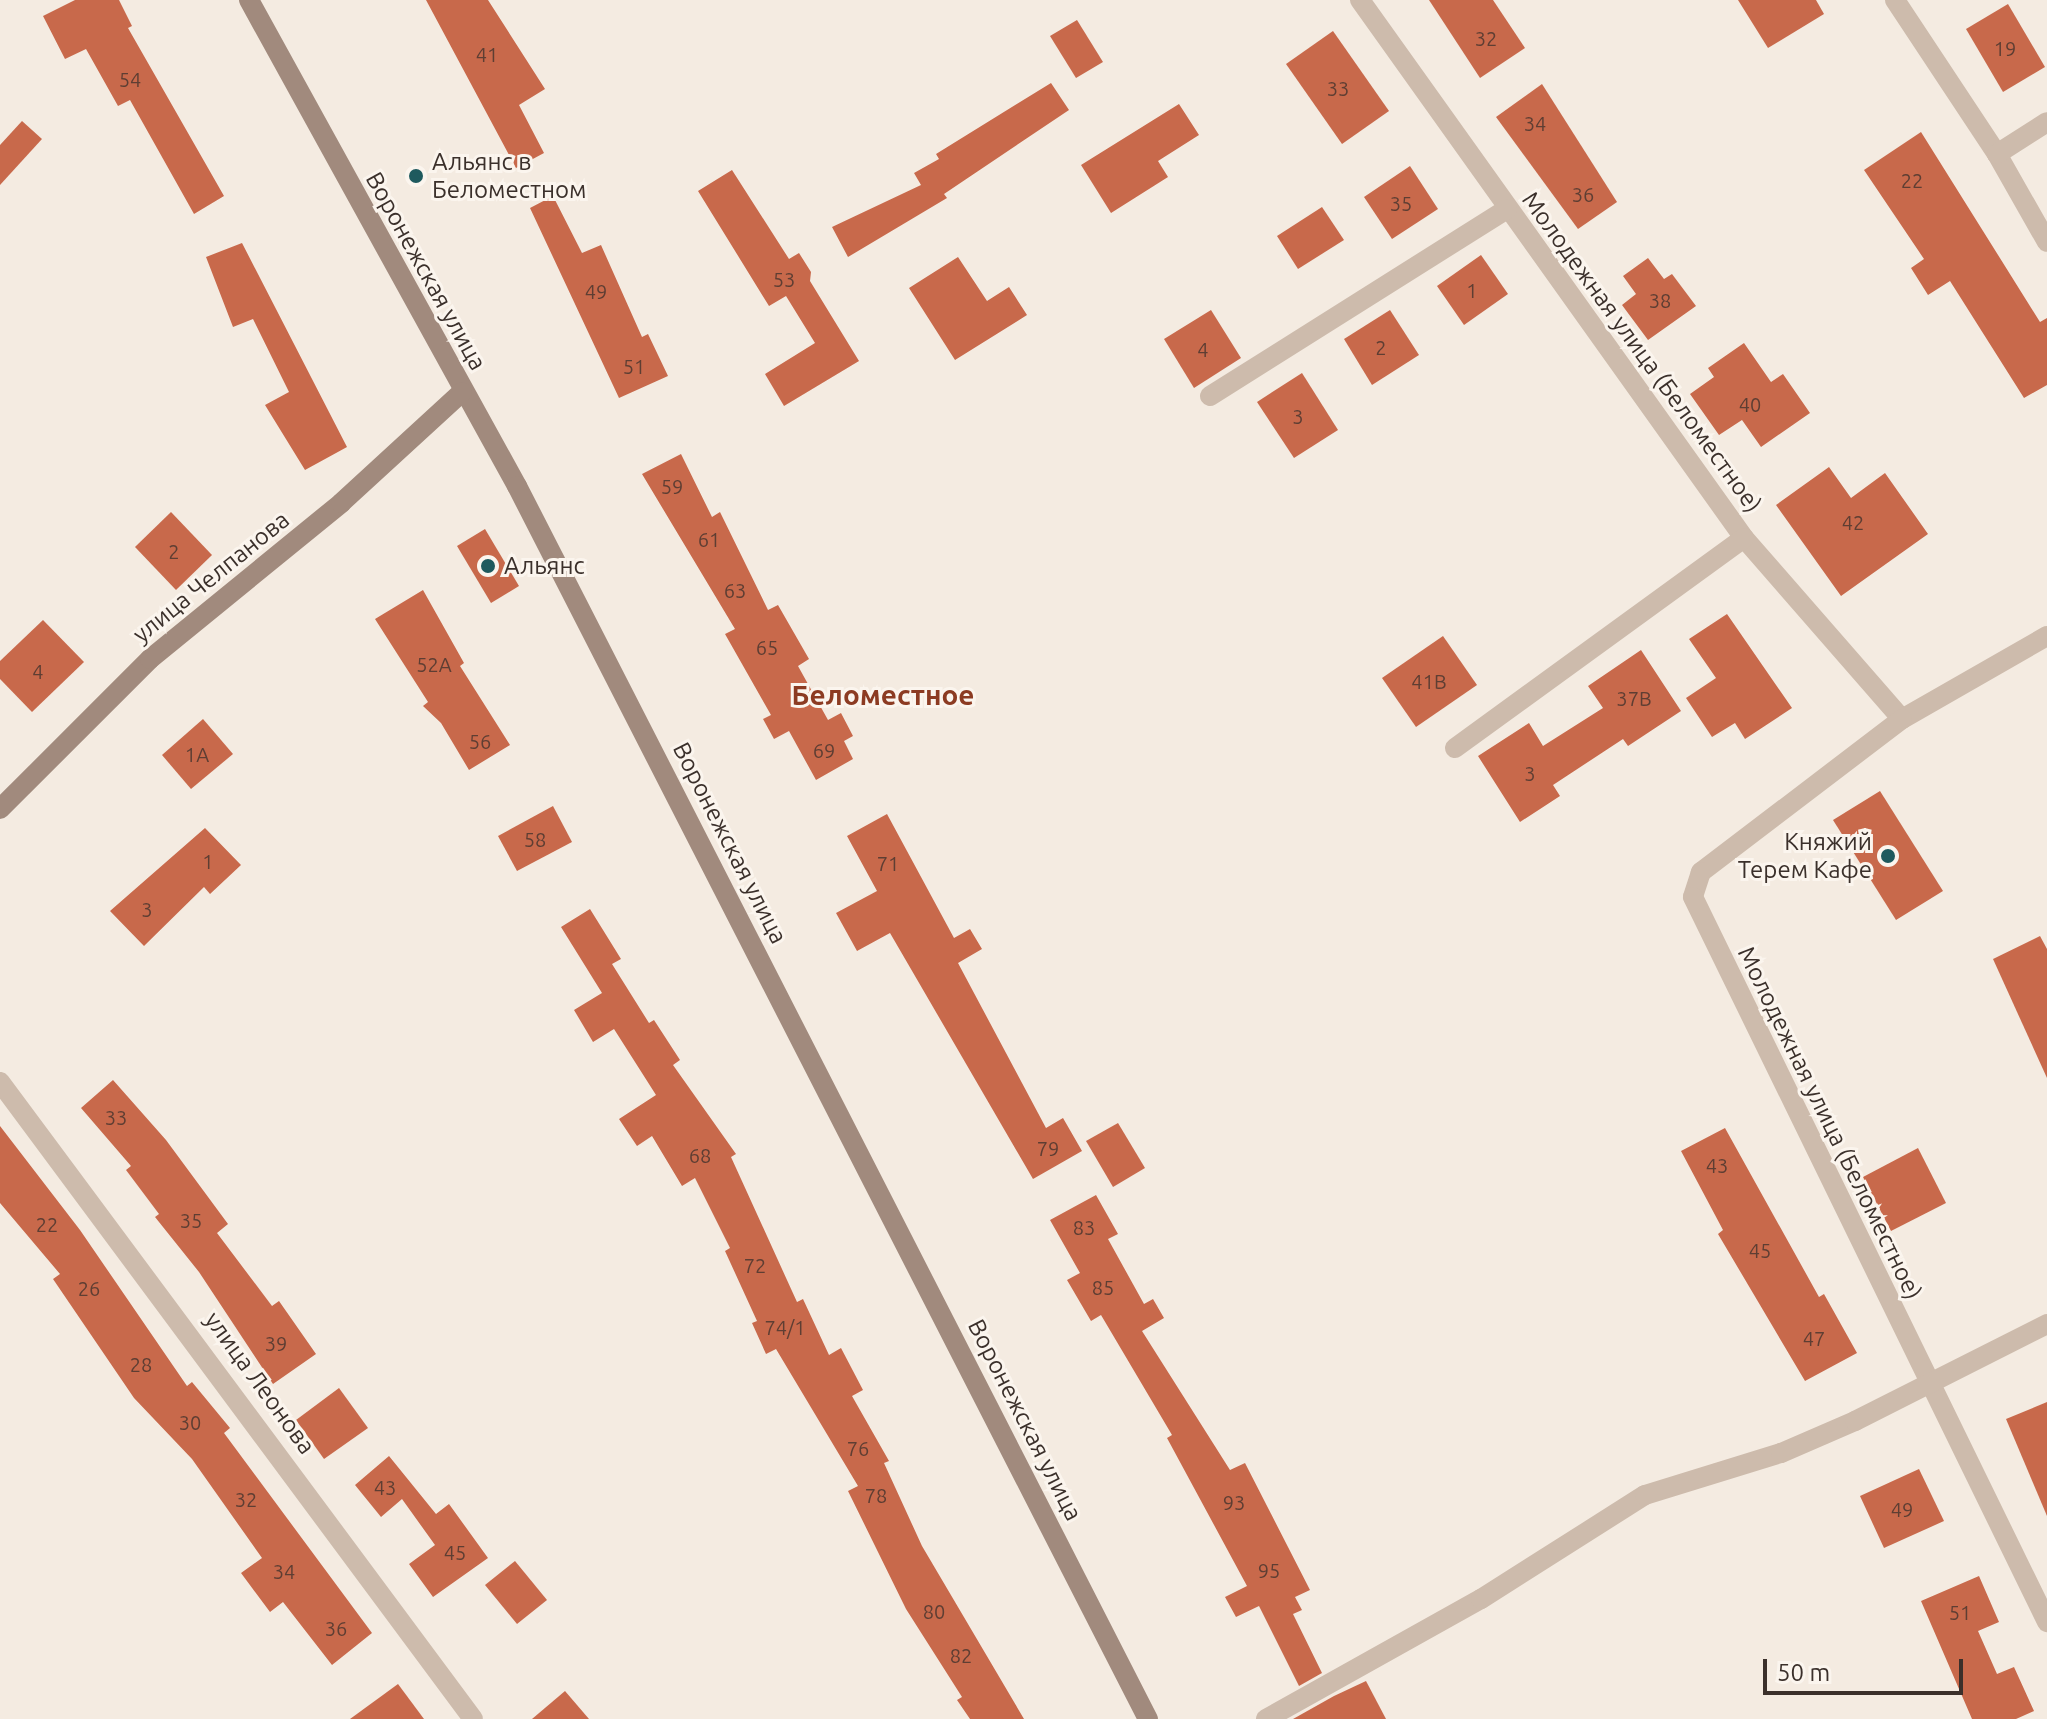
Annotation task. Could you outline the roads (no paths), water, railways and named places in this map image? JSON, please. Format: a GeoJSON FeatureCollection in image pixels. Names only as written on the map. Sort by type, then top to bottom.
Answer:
{"type":"FeatureCollection","features":[{"type":"Feature","properties":{"kind":"street","name":"Воронежская улица"},"geometry":{"type":"LineString","coordinates":[[249,0],[586,619],[1148,1719]]}},
{"type":"Feature","properties":{"kind":"street","name":"Молодежная улица (Беломестное)"},"geometry":{"type":"LineString","coordinates":[[1360,0],[1744,538],[1902,719]]}},
{"type":"Feature","properties":{"kind":"street"},"geometry":{"type":"LineString","coordinates":[[1895,0],[1997,154],[2047,242]]}},
{"type":"Feature","properties":{"kind":"street"},"geometry":{"type":"LineString","coordinates":[[1997,154],[2047,122]]}},
{"type":"Feature","properties":{"kind":"street"},"geometry":{"type":"LineString","coordinates":[[1210,396],[1507,209]]}},
{"type":"Feature","properties":{"kind":"street","name":"улица Челпанова"},"geometry":{"type":"LineString","coordinates":[[0,809],[150,659],[341,503],[462,392]]}},
{"type":"Feature","properties":{"kind":"street"},"geometry":{"type":"LineString","coordinates":[[1455,748],[1744,538]]}},
{"type":"Feature","properties":{"kind":"street","name":"Молодежная улица (Беломестное)"},"geometry":{"type":"LineString","coordinates":[[2047,636],[1902,719],[1701,872],[1693,897],[2047,1622]]}},
{"type":"Feature","properties":{"kind":"street","name":"улица Леонова"},"geometry":{"type":"LineString","coordinates":[[0,1082],[473,1719]]}},
{"type":"Feature","properties":{"kind":"street"},"geometry":{"type":"LineString","coordinates":[[1266,1719],[1481,1599],[1645,1495],[1781,1453],[1930,1387],[2047,1324]]}},
{"type":"Feature","properties":{"kind":"place","name":"Альянс в Беломестном"},"geometry":{"type":"Point","coordinates":[416,176]}},
{"type":"Feature","properties":{"kind":"place","name":"Альянс"},"geometry":{"type":"Point","coordinates":[488,566]}},
{"type":"Feature","properties":{"kind":"place","name":"Княжий Терем Кафе"},"geometry":{"type":"Point","coordinates":[1888,856]}},
{"type":"Feature","properties":{"kind":"district","name":"Беломестное"},"geometry":{"type":"Point","coordinates":[883,695]}}]}
